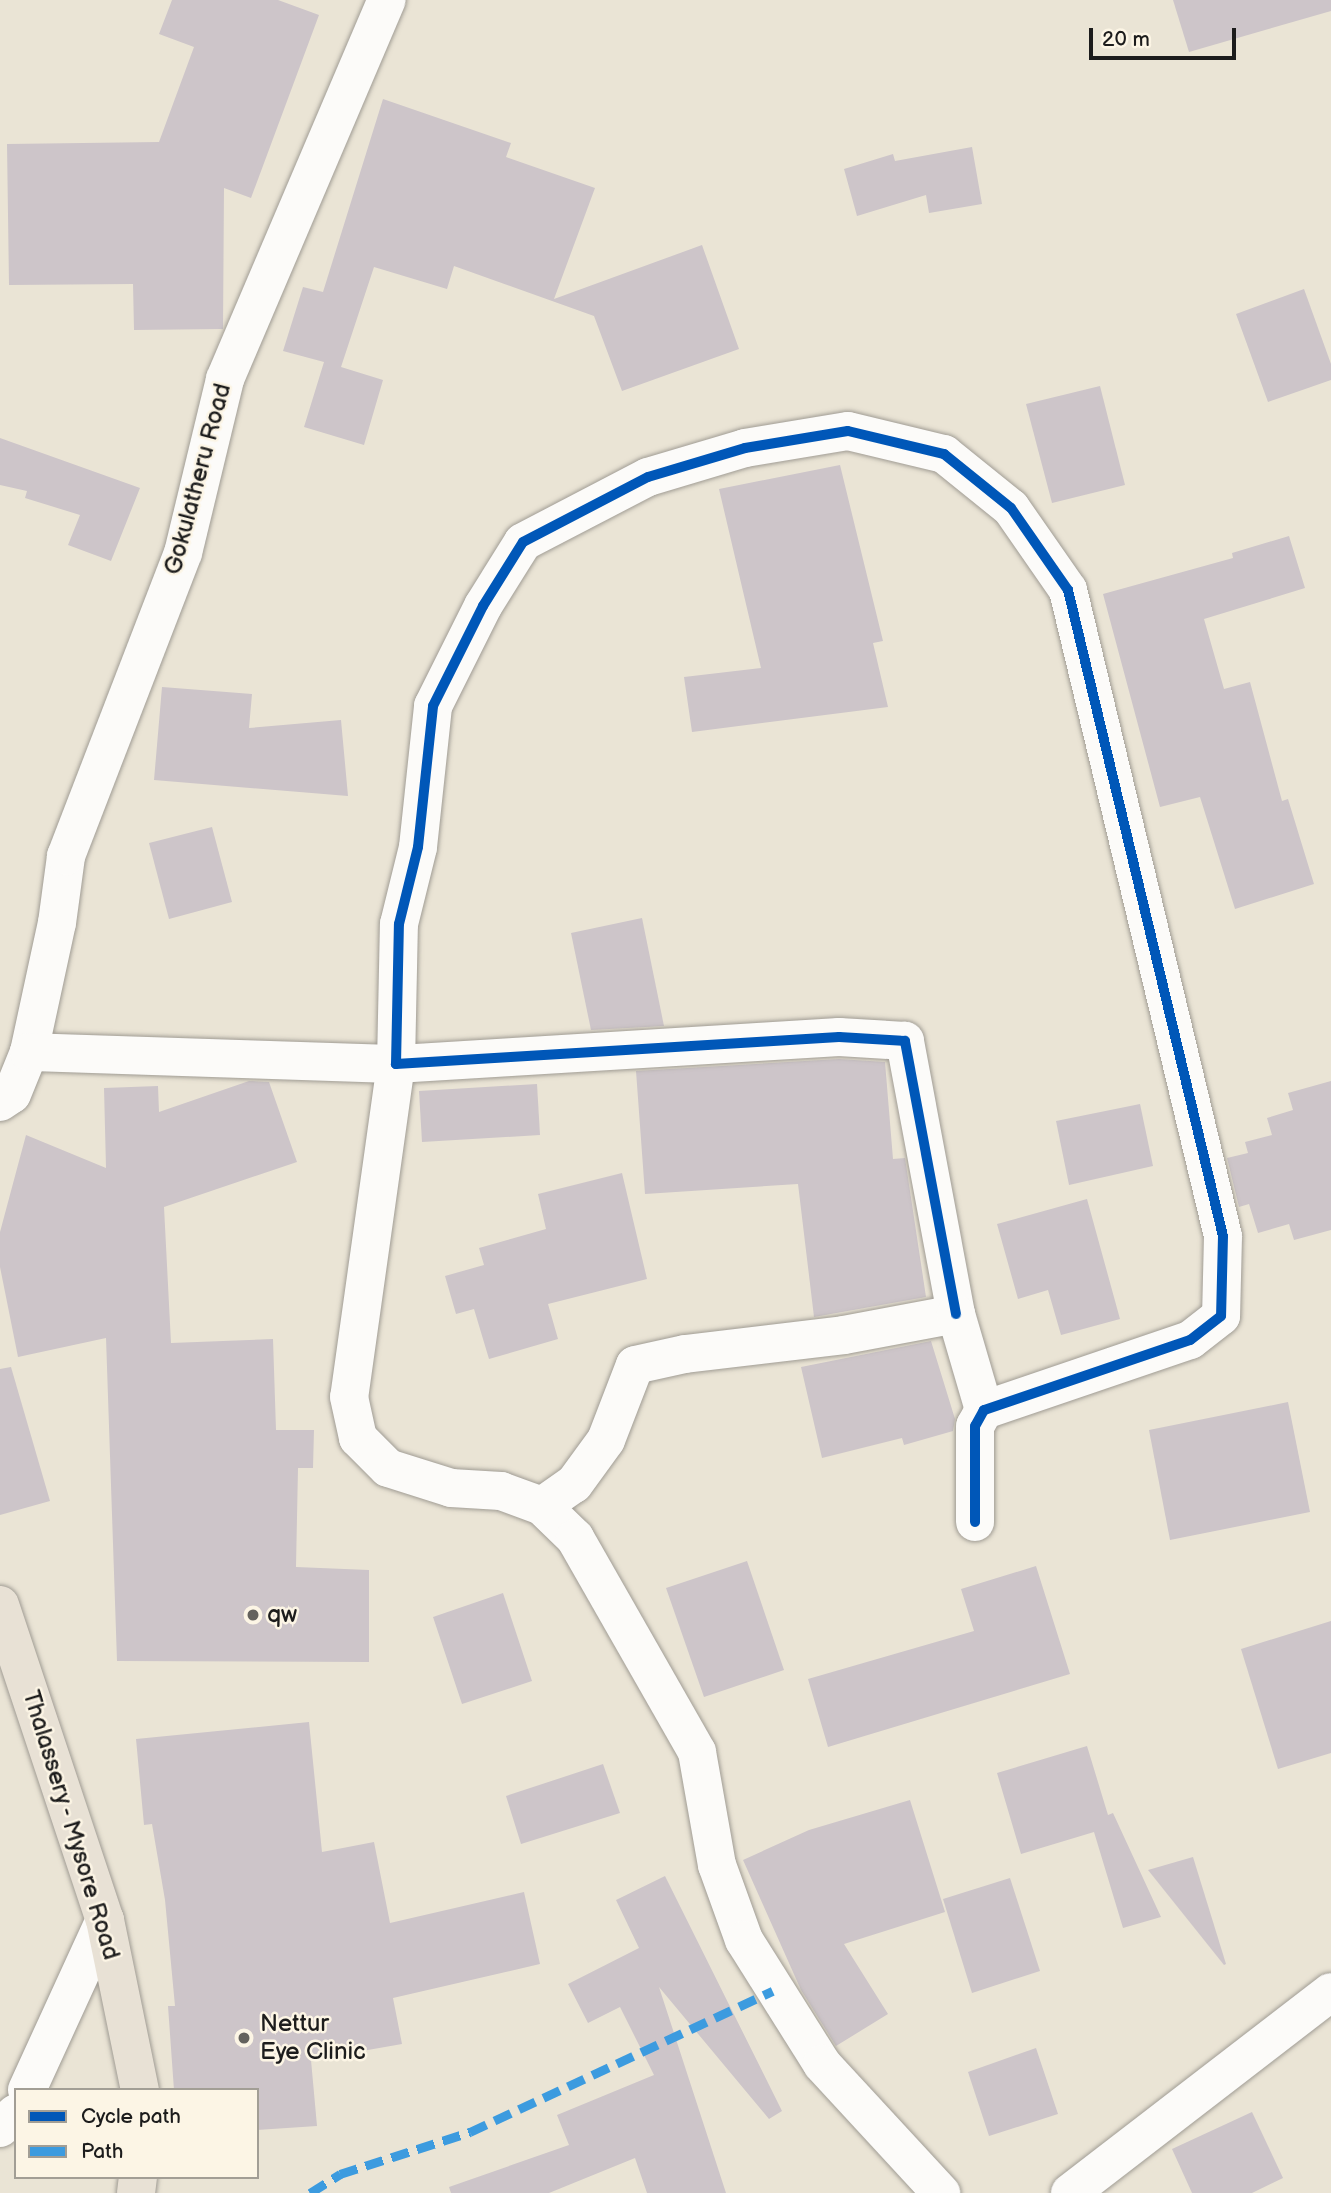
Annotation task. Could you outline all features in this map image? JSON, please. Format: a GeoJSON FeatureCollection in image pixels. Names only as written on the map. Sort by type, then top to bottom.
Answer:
{"type":"FeatureCollection","features":[{"type":"Feature","properties":{"kind":"main road","name":"Thalassery - Mysore Road"},"geometry":{"type":"LineString","coordinates":[[0,1605],[105,1920],[140,2088]]}},
{"type":"Feature","properties":{"kind":"street","name":"Gokulatheru Road"},"geometry":{"type":"LineString","coordinates":[[0,1102],[12,1094],[29,1052],[57,923],[66,856],[183,553],[225,379],[387,0]]}},
{"type":"Feature","properties":{"kind":"street"},"geometry":{"type":"LineString","coordinates":[[941,2193],[822,2064],[773,1991],[744,1940],[717,1865],[696,1752],[575,1538],[542,1506],[501,1491],[451,1488],[388,1468],[358,1438],[349,1397],[396,1064],[400,924],[418,847],[433,706],[483,606],[523,542],[648,477],[745,448],[848,431],[944,454],[1011,509],[1068,590],[1223,1236],[1220,1316],[1190,1340],[984,1410],[975,1426],[975,1522]]}},
{"type":"Feature","properties":{"kind":"street"},"geometry":{"type":"LineString","coordinates":[[29,1052],[396,1064],[839,1037],[905,1041],[956,1314],[984,1410]]}},
{"type":"Feature","properties":{"kind":"street"},"geometry":{"type":"LineString","coordinates":[[542,1506],[573,1484],[606,1440],[635,1365],[685,1354],[844,1335],[956,1314]]}},
{"type":"Feature","properties":{"kind":"street"},"geometry":{"type":"LineString","coordinates":[[28,2088],[105,1920]]}},
{"type":"Feature","properties":{"kind":"street"},"geometry":{"type":"LineString","coordinates":[[1070,2193],[1331,1992]]}},
{"type":"Feature","properties":{"kind":"street"},"geometry":{"type":"LineString","coordinates":[[0,2128],[14,2115]]}},
{"type":"Feature","properties":{"kind":"building"},"geometry":{"type":"Polygon","coordinates":[[[172,0],[278,0],[319,15],[251,198],[224,188],[223,329],[134,330],[133,284],[9,285],[7,144],[159,142],[194,47],[159,34],[172,0]]]}},
{"type":"Feature","properties":{"kind":"building"},"geometry":{"type":"Polygon","coordinates":[[[1173,0],[1331,0],[1331,11],[1189,52],[1173,0]]]}},
{"type":"Feature","properties":{"kind":"building"},"geometry":{"type":"Polygon","coordinates":[[[383,99],[511,143],[506,157],[595,188],[554,299],[702,245],[739,349],[622,391],[594,316],[454,266],[447,289],[374,267],[341,367],[383,380],[364,445],[304,427],[324,362],[283,351],[303,287],[323,292],[383,99]]]}},
{"type":"Feature","properties":{"kind":"building"},"geometry":{"type":"Polygon","coordinates":[[[972,147],[982,204],[929,213],[926,195],[857,216],[844,169],[893,154],[895,161],[972,147]]]}},
{"type":"Feature","properties":{"kind":"building"},"geometry":{"type":"Polygon","coordinates":[[[1304,289],[1331,364],[1331,380],[1268,402],[1236,314],[1304,289]]]}},
{"type":"Feature","properties":{"kind":"building"},"geometry":{"type":"Polygon","coordinates":[[[1100,386],[1125,485],[1052,503],[1026,404],[1100,386]]]}},
{"type":"Feature","properties":{"kind":"building"},"geometry":{"type":"Polygon","coordinates":[[[0,438],[140,488],[111,561],[68,545],[80,515],[25,498],[27,491],[0,485],[0,438]]]}},
{"type":"Feature","properties":{"kind":"building"},"geometry":{"type":"Polygon","coordinates":[[[840,465],[883,641],[873,643],[888,707],[692,732],[684,677],[761,668],[719,489],[840,465]]]}},
{"type":"Feature","properties":{"kind":"building"},"geometry":{"type":"Polygon","coordinates":[[[1289,536],[1305,588],[1204,619],[1224,689],[1250,682],[1282,801],[1288,799],[1314,884],[1235,909],[1200,797],[1160,807],[1103,594],[1233,558],[1232,553],[1289,536]]]}},
{"type":"Feature","properties":{"kind":"building"},"geometry":{"type":"Polygon","coordinates":[[[162,687],[252,694],[249,728],[341,720],[348,796],[154,780],[162,687]]]}},
{"type":"Feature","properties":{"kind":"building"},"geometry":{"type":"Polygon","coordinates":[[[212,827],[232,902],[169,919],[149,843],[212,827]]]}},
{"type":"Feature","properties":{"kind":"building"},"geometry":{"type":"Polygon","coordinates":[[[642,918],[664,1026],[591,1030],[571,933],[642,918]]]}},
{"type":"Feature","properties":{"kind":"building"},"geometry":{"type":"Polygon","coordinates":[[[839,1059],[885,1062],[893,1159],[905,1158],[926,1297],[814,1317],[798,1184],[645,1194],[636,1071],[839,1059]]]}},
{"type":"Feature","properties":{"kind":"building"},"geometry":{"type":"Polygon","coordinates":[[[249,1081],[269,1082],[297,1162],[164,1207],[171,1343],[273,1339],[276,1430],[314,1430],[313,1468],[298,1468],[296,1567],[369,1570],[369,1662],[117,1661],[106,1338],[18,1357],[0,1267],[0,1232],[26,1135],[106,1168],[104,1088],[158,1086],[159,1112],[249,1081]]]}},
{"type":"Feature","properties":{"kind":"building"},"geometry":{"type":"Polygon","coordinates":[[[1331,1081],[1331,1230],[1294,1240],[1289,1224],[1258,1233],[1249,1204],[1239,1207],[1227,1158],[1248,1153],[1245,1142],[1272,1135],[1267,1118],[1293,1110],[1288,1093],[1331,1081]]]}},
{"type":"Feature","properties":{"kind":"building"},"geometry":{"type":"Polygon","coordinates":[[[537,1084],[540,1135],[422,1142],[419,1091],[537,1084]]]}},
{"type":"Feature","properties":{"kind":"building"},"geometry":{"type":"Polygon","coordinates":[[[1140,1104],[1153,1166],[1069,1185],[1056,1121],[1140,1104]]]}},
{"type":"Feature","properties":{"kind":"building"},"geometry":{"type":"Polygon","coordinates":[[[622,1173],[647,1279],[548,1304],[558,1339],[489,1359],[474,1309],[456,1314],[445,1276],[484,1265],[479,1248],[546,1229],[538,1194],[622,1173]]]}},
{"type":"Feature","properties":{"kind":"building"},"geometry":{"type":"Polygon","coordinates":[[[1087,1199],[1120,1319],[1061,1335],[1048,1290],[1018,1299],[997,1224],[1087,1199]]]}},
{"type":"Feature","properties":{"kind":"building"},"geometry":{"type":"Polygon","coordinates":[[[931,1341],[955,1419],[953,1431],[904,1445],[902,1438],[822,1458],[801,1367],[931,1341]]]}},
{"type":"Feature","properties":{"kind":"building"},"geometry":{"type":"Polygon","coordinates":[[[11,1367],[50,1501],[0,1515],[0,1369],[11,1367]]]}},
{"type":"Feature","properties":{"kind":"building"},"geometry":{"type":"Polygon","coordinates":[[[1288,1402],[1310,1512],[1170,1540],[1149,1430],[1288,1402]]]}},
{"type":"Feature","properties":{"kind":"building"},"geometry":{"type":"Polygon","coordinates":[[[747,1561],[784,1670],[704,1697],[666,1588],[747,1561]]]}},
{"type":"Feature","properties":{"kind":"building"},"geometry":{"type":"Polygon","coordinates":[[[1036,1566],[1070,1674],[828,1747],[808,1679],[974,1631],[961,1589],[1036,1566]]]}},
{"type":"Feature","properties":{"kind":"building"},"geometry":{"type":"Polygon","coordinates":[[[503,1593],[532,1681],[462,1704],[433,1617],[503,1593]]]}},
{"type":"Feature","properties":{"kind":"building"},"geometry":{"type":"Polygon","coordinates":[[[1331,1621],[1331,1753],[1278,1769],[1241,1649],[1331,1621]]]}},
{"type":"Feature","properties":{"kind":"building"},"geometry":{"type":"Polygon","coordinates":[[[309,1722],[322,1852],[374,1842],[390,1923],[524,1892],[540,1964],[393,1998],[402,2044],[311,2060],[317,2126],[259,2130],[259,2088],[174,2088],[168,2006],[175,2006],[165,1900],[152,1824],[144,1825],[136,1739],[309,1722]]]}},
{"type":"Feature","properties":{"kind":"building"},"geometry":{"type":"Polygon","coordinates":[[[1087,1746],[1108,1815],[1113,1813],[1161,1917],[1123,1928],[1094,1832],[1021,1854],[997,1773],[1087,1746]]]}},
{"type":"Feature","properties":{"kind":"building"},"geometry":{"type":"Polygon","coordinates":[[[603,1764],[620,1813],[521,1844],[506,1796],[603,1764]]]}},
{"type":"Feature","properties":{"kind":"building"},"geometry":{"type":"Polygon","coordinates":[[[910,1800],[945,1912],[844,1944],[888,2014],[836,2046],[801,1990],[743,1860],[809,1830],[910,1800]]]}},
{"type":"Feature","properties":{"kind":"building"},"geometry":{"type":"Polygon","coordinates":[[[1193,1857],[1226,1964],[1224,1965],[1148,1870],[1193,1857]]]}},
{"type":"Feature","properties":{"kind":"building"},"geometry":{"type":"Polygon","coordinates":[[[665,1876],[782,2111],[769,2119],[659,1987],[726,2193],[647,2193],[635,2158],[549,2193],[451,2193],[449,2187],[569,2145],[557,2115],[654,2075],[620,2007],[588,2023],[568,1984],[639,1948],[616,1900],[665,1876]]]}},
{"type":"Feature","properties":{"kind":"building"},"geometry":{"type":"Polygon","coordinates":[[[1010,1878],[1040,1971],[972,1993],[943,1899],[1010,1878]]]}},
{"type":"Feature","properties":{"kind":"building"},"geometry":{"type":"Polygon","coordinates":[[[1036,2048],[1058,2114],[989,2136],[968,2072],[1036,2048]]]}},
{"type":"Feature","properties":{"kind":"building"},"geometry":{"type":"Polygon","coordinates":[[[1252,2112],[1283,2178],[1252,2193],[1192,2193],[1172,2149],[1252,2112]]]}},
{"type":"Feature","properties":{"kind":"marked path"},"geometry":{"type":"LineString","coordinates":[[310,2193],[340,2174],[470,2132],[773,1991]]}},
{"type":"Feature","properties":{"kind":"cycle path"},"geometry":{"type":"LineString","coordinates":[[956,1314],[905,1041],[839,1037],[396,1064],[399,924],[418,847],[433,706],[483,606],[523,542],[648,477],[745,448],[848,431],[944,454],[1011,508],[1068,590],[1223,1236],[1221,1316],[1190,1340],[984,1410],[975,1426],[975,1522]]}},
{"type":"Feature","properties":{"kind":"place","name":"qw"},"geometry":{"type":"Point","coordinates":[253,1615]}},
{"type":"Feature","properties":{"kind":"place","name":"Nettur Eye Clinic"},"geometry":{"type":"Point","coordinates":[244,2038]}}]}
